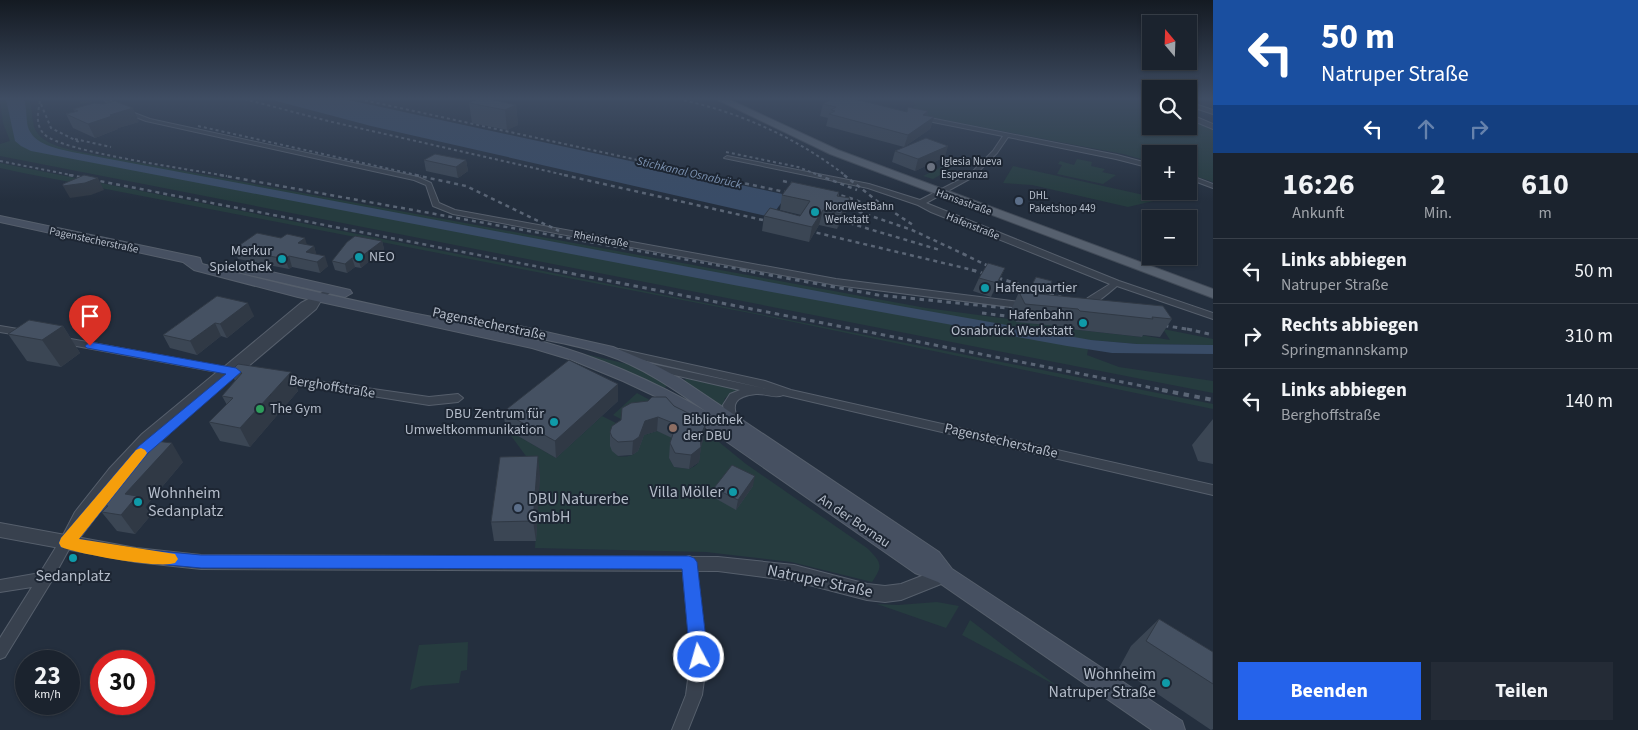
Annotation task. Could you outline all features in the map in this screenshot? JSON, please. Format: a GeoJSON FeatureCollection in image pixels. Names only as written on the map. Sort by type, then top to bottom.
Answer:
{"type":"FeatureCollection","features":[{"type":"Feature","properties":{"kind":"main road","name":"Hansastraße"},"geometry":{"type":"LineString","coordinates":[[791,133],[820,147],[940,193],[1213,294]]}},
{"type":"Feature","properties":{"kind":"main road","name":"Pagenstecherstraße"},"geometry":{"type":"LineString","coordinates":[[0,220],[188,260],[207,262],[535,344]]}},
{"type":"Feature","properties":{"kind":"main road","name":"Pagenstecherstraße"},"geometry":{"type":"LineString","coordinates":[[325,293],[608,350]]}},
{"type":"Feature","properties":{"kind":"main road"},"geometry":{"type":"LineString","coordinates":[[535,344],[556,346],[646,366]]}},
{"type":"Feature","properties":{"kind":"main road","name":"An der Bornau"},"geometry":{"type":"LineString","coordinates":[[535,344],[599,365],[648,385],[682,404],[922,567],[945,575]]}},
{"type":"Feature","properties":{"kind":"main road","name":"An der Bornau"},"geometry":{"type":"LineString","coordinates":[[608,350],[646,366],[676,383],[932,558],[945,575]]}},
{"type":"Feature","properties":{"kind":"main road"},"geometry":{"type":"LineString","coordinates":[[945,575],[1173,730]]}},
{"type":"Feature","properties":{"kind":"street","name":"Rheinstraße"},"geometry":{"type":"LineString","coordinates":[[208,133],[416,178],[429,184],[436,204],[453,212],[836,282],[1038,307]]}},
{"type":"Feature","properties":{"kind":"street"},"geometry":{"type":"LineString","coordinates":[[997,133],[1142,164]]}},
{"type":"Feature","properties":{"kind":"street"},"geometry":{"type":"LineString","coordinates":[[921,203],[971,176],[995,152],[1007,135]]}},
{"type":"Feature","properties":{"kind":"street","name":"Hafenstraße"},"geometry":{"type":"LineString","coordinates":[[727,158],[869,186],[921,203],[934,210],[1116,283],[1213,316]]}},
{"type":"Feature","properties":{"kind":"street"},"geometry":{"type":"LineString","coordinates":[[1197,180],[1213,186]]}},
{"type":"Feature","properties":{"kind":"street"},"geometry":{"type":"LineString","coordinates":[[1074,307],[1093,300],[1116,283]]}},
{"type":"Feature","properties":{"kind":"street"},"geometry":{"type":"LineString","coordinates":[[0,652],[66,543],[144,450],[304,305],[325,293]]}},
{"type":"Feature","properties":{"kind":"street"},"geometry":{"type":"LineString","coordinates":[[0,329],[248,374]]}},
{"type":"Feature","properties":{"kind":"street","name":"Pagenstecherstraße"},"geometry":{"type":"LineString","coordinates":[[608,350],[765,384],[789,393],[1213,490]]}},
{"type":"Feature","properties":{"kind":"street","name":"Pagenstecherstraße"},"geometry":{"type":"LineString","coordinates":[[646,366],[763,392],[789,393]]}},
{"type":"Feature","properties":{"kind":"street","name":"Berghoffstraße"},"geometry":{"type":"LineString","coordinates":[[267,377],[429,401],[458,398]]}},
{"type":"Feature","properties":{"kind":"street"},"geometry":{"type":"LineString","coordinates":[[734,423],[728,415],[728,407],[733,398],[747,392],[763,392]]}},
{"type":"Feature","properties":{"kind":"street","name":"Natruper Straße"},"geometry":{"type":"LineString","coordinates":[[0,530],[136,555],[201,562],[689,562],[794,573],[868,592],[885,594],[901,592],[945,575]]}},
{"type":"Feature","properties":{"kind":"street"},"geometry":{"type":"LineString","coordinates":[[680,730],[694,695],[699,657],[689,562]]}},
{"type":"Feature","properties":{"kind":"street"},"geometry":{"type":"LineString","coordinates":[[0,586],[46,578]]}},
{"type":"Feature","properties":{"kind":"green space"},"geometry":{"type":"Polygon","coordinates":[[[7,133],[38,133],[52,144],[81,152],[926,308],[1068,327],[1070,329],[1141,337],[1140,335],[1170,340],[1163,329],[1213,339],[1213,345],[1137,344],[1078,339],[1088,349],[1087,355],[1119,367],[1213,381],[1213,393],[0,156],[0,144],[10,141],[7,133]]]}},
{"type":"Feature","properties":{"kind":"green space"},"geometry":{"type":"Polygon","coordinates":[[[1013,133],[1197,135],[1197,133],[1213,133],[1213,182],[1197,177],[1197,145],[1142,145],[1142,159],[1123,154],[1013,133]]]}},
{"type":"Feature","properties":{"kind":"green space"},"geometry":{"type":"Polygon","coordinates":[[[1077,159],[1092,162],[1091,166],[1105,169],[1102,172],[1116,175],[1103,184],[1057,174],[1062,165],[1058,164],[1060,161],[1074,165],[1077,159]]]}},
{"type":"Feature","properties":{"kind":"green space"},"geometry":{"type":"Polygon","coordinates":[[[0,163],[1213,404],[1213,409],[755,314],[23,173],[0,168],[0,163]]]}},
{"type":"Feature","properties":{"kind":"green space"},"geometry":{"type":"Polygon","coordinates":[[[1013,166],[1142,195],[1142,200],[1158,200],[1128,207],[1032,185],[1003,183],[1013,166]]]}},
{"type":"Feature","properties":{"kind":"green space"},"geometry":{"type":"Polygon","coordinates":[[[941,167],[961,172],[953,178],[940,175],[933,179],[923,176],[941,167]]]}},
{"type":"Feature","properties":{"kind":"green space"},"geometry":{"type":"Polygon","coordinates":[[[585,354],[636,366],[670,384],[663,389],[585,354]]]}},
{"type":"Feature","properties":{"kind":"green space"},"geometry":{"type":"Polygon","coordinates":[[[687,378],[740,390],[725,398],[722,409],[683,382],[687,378]]]}},
{"type":"Feature","properties":{"kind":"green space"},"geometry":{"type":"Polygon","coordinates":[[[637,393],[703,429],[746,464],[867,548],[878,560],[879,564],[878,571],[872,582],[791,562],[706,552],[535,548],[540,475],[506,429],[556,458],[602,416],[620,425],[617,456],[624,457],[633,454],[638,449],[644,435],[657,431],[672,437],[674,442],[669,458],[674,467],[689,469],[699,462],[700,447],[704,438],[701,432],[625,421],[613,415],[637,393]]]}},
{"type":"Feature","properties":{"kind":"green space"},"geometry":{"type":"Polygon","coordinates":[[[937,602],[959,606],[946,628],[877,604],[898,605],[937,602]]]}},
{"type":"Feature","properties":{"kind":"green space"},"geometry":{"type":"Polygon","coordinates":[[[970,620],[1057,686],[962,635],[970,620]]]}},
{"type":"Feature","properties":{"kind":"green space"},"geometry":{"type":"Polygon","coordinates":[[[468,642],[467,670],[461,671],[459,683],[421,686],[410,690],[419,645],[468,642]]]}},
{"type":"Feature","properties":{"kind":"water"},"geometry":{"type":"Polygon","coordinates":[[[13,133],[31,133],[46,145],[72,152],[844,296],[1091,340],[1137,344],[1213,345],[1213,354],[1112,353],[1067,346],[739,286],[31,151],[15,141],[13,133]]]}},
{"type":"Feature","properties":{"kind":"water"},"geometry":{"type":"Polygon","coordinates":[[[402,133],[501,133],[787,195],[771,217],[402,133]]]}},
{"type":"Feature","properties":{"kind":"building"},"geometry":{"type":"Polygon","coordinates":[[[926,138],[948,146],[918,159],[895,151],[926,138]]]}},
{"type":"Feature","properties":{"kind":"building"},"geometry":{"type":"Polygon","coordinates":[[[435,154],[466,160],[456,167],[424,160],[435,154]]]}},
{"type":"Feature","properties":{"kind":"building"},"geometry":{"type":"Polygon","coordinates":[[[84,175],[98,178],[85,183],[63,186],[63,184],[84,175]]]}},
{"type":"Feature","properties":{"kind":"building"},"geometry":{"type":"Polygon","coordinates":[[[792,182],[839,192],[837,196],[850,198],[841,214],[823,210],[812,227],[764,216],[770,208],[800,216],[810,201],[782,195],[792,182]]]}},
{"type":"Feature","properties":{"kind":"building"},"geometry":{"type":"Polygon","coordinates":[[[257,233],[281,238],[287,234],[305,238],[298,243],[314,246],[306,252],[325,256],[317,262],[289,256],[285,259],[234,249],[257,233]]]}},
{"type":"Feature","properties":{"kind":"building"},"geometry":{"type":"Polygon","coordinates":[[[355,236],[382,241],[358,259],[352,258],[345,264],[332,261],[347,242],[355,236]]]}},
{"type":"Feature","properties":{"kind":"building"},"geometry":{"type":"Polygon","coordinates":[[[988,263],[1005,268],[997,283],[979,278],[988,263]]]}},
{"type":"Feature","properties":{"kind":"building"},"geometry":{"type":"Polygon","coordinates":[[[1036,277],[1052,281],[1049,289],[1032,285],[1036,277]]]}},
{"type":"Feature","properties":{"kind":"building"},"geometry":{"type":"Polygon","coordinates":[[[1019,292],[1163,306],[1172,319],[1152,317],[1153,319],[1025,304],[1019,292]]]}},
{"type":"Feature","properties":{"kind":"building"},"geometry":{"type":"Polygon","coordinates":[[[217,296],[248,303],[220,324],[215,323],[190,341],[163,335],[217,296]]]}},
{"type":"Feature","properties":{"kind":"building"},"geometry":{"type":"Polygon","coordinates":[[[29,320],[63,326],[42,340],[8,334],[29,320]]]}},
{"type":"Feature","properties":{"kind":"building","name":"DBU Zentrum für Umweltkommunikation"},"geometry":{"type":"Polygon","coordinates":[[[569,360],[618,384],[555,441],[503,412],[569,360]]]}},
{"type":"Feature","properties":{"kind":"building"},"geometry":{"type":"Polygon","coordinates":[[[238,364],[291,372],[240,428],[209,422],[233,398],[222,396],[242,373],[231,371],[238,364]]]}},
{"type":"Feature","properties":{"kind":"building"},"geometry":{"type":"Polygon","coordinates":[[[652,397],[666,397],[674,406],[703,418],[706,423],[700,437],[701,447],[691,455],[675,453],[670,443],[675,428],[673,423],[658,417],[645,421],[639,437],[633,441],[618,442],[612,437],[610,432],[612,426],[621,420],[622,408],[631,403],[648,401],[652,397]]]}},
{"type":"Feature","properties":{"kind":"building"},"geometry":{"type":"Polygon","coordinates":[[[147,440],[172,443],[125,494],[137,496],[121,515],[102,512],[108,506],[95,504],[125,472],[118,471],[147,440]]]}},
{"type":"Feature","properties":{"kind":"building","name":"DBU Naturerbe GmbH"},"geometry":{"type":"Polygon","coordinates":[[[538,456],[533,521],[491,522],[500,457],[538,456]]]}},
{"type":"Feature","properties":{"kind":"building"},"geometry":{"type":"Polygon","coordinates":[[[732,465],[755,476],[738,500],[714,488],[732,465]]]}},
{"type":"Feature","properties":{"kind":"building"},"geometry":{"type":"Polygon","coordinates":[[[1159,619],[1213,652],[1213,684],[1146,641],[1159,619]]]}},
{"type":"Feature","properties":{"kind":"railway"},"geometry":{"type":"LineString","coordinates":[[43,133],[55,141],[101,154],[227,176]]}},
{"type":"Feature","properties":{"kind":"railway"},"geometry":{"type":"LineString","coordinates":[[61,133],[81,143]]}},
{"type":"Feature","properties":{"kind":"railway"},"geometry":{"type":"LineString","coordinates":[[230,133],[421,176]]}},
{"type":"Feature","properties":{"kind":"railway"},"geometry":{"type":"LineString","coordinates":[[381,133],[569,176]]}},
{"type":"Feature","properties":{"kind":"railway"},"geometry":{"type":"LineString","coordinates":[[515,133],[711,176]]}},
{"type":"Feature","properties":{"kind":"railway"},"geometry":{"type":"LineString","coordinates":[[777,133],[807,149],[846,176]]}},
{"type":"Feature","properties":{"kind":"railway"},"geometry":{"type":"LineString","coordinates":[[75,139],[111,147]]}},
{"type":"Feature","properties":{"kind":"railway"},"geometry":{"type":"LineString","coordinates":[[726,152],[798,167],[821,176]]}},
{"type":"Feature","properties":{"kind":"railway"},"geometry":{"type":"LineString","coordinates":[[0,161],[76,176]]}},
{"type":"Feature","properties":{"kind":"railway"},"geometry":{"type":"LineString","coordinates":[[69,175],[560,271]]}},
{"type":"Feature","properties":{"kind":"railway"},"geometry":{"type":"LineString","coordinates":[[220,175],[749,271]]}},
{"type":"Feature","properties":{"kind":"railway"},"geometry":{"type":"LineString","coordinates":[[415,175],[466,186],[559,231]]}},
{"type":"Feature","properties":{"kind":"railway"},"geometry":{"type":"LineString","coordinates":[[564,175],[776,223]]}},
{"type":"Feature","properties":{"kind":"railway"},"geometry":{"type":"LineString","coordinates":[[706,175],[799,195]]}},
{"type":"Feature","properties":{"kind":"railway"},"geometry":{"type":"LineString","coordinates":[[818,175],[857,190]]}},
{"type":"Feature","properties":{"kind":"railway"},"geometry":{"type":"LineString","coordinates":[[844,175],[881,204],[913,225]]}},
{"type":"Feature","properties":{"kind":"railway"},"geometry":{"type":"LineString","coordinates":[[783,181],[804,186]]}},
{"type":"Feature","properties":{"kind":"railway"},"geometry":{"type":"LineString","coordinates":[[826,191],[853,199],[885,212]]}},
{"type":"Feature","properties":{"kind":"railway"},"geometry":{"type":"LineString","coordinates":[[836,204],[912,230],[968,256]]}},
{"type":"Feature","properties":{"kind":"railway"},"geometry":{"type":"LineString","coordinates":[[842,221],[940,250]]}},
{"type":"Feature","properties":{"kind":"railway"},"geometry":{"type":"LineString","coordinates":[[801,229],[977,271]]}},
{"type":"Feature","properties":{"kind":"railway"},"geometry":{"type":"LineString","coordinates":[[963,254],[999,271],[997,270]]}},
{"type":"Feature","properties":{"kind":"railway"},"geometry":{"type":"LineString","coordinates":[[554,270],[1168,391]]}},
{"type":"Feature","properties":{"kind":"railway"},"geometry":{"type":"LineString","coordinates":[[742,270],[878,295],[1026,310]]}},
{"type":"Feature","properties":{"kind":"railway"},"geometry":{"type":"LineString","coordinates":[[972,270],[1067,299]]}},
{"type":"Feature","properties":{"kind":"railway"},"geometry":{"type":"LineString","coordinates":[[982,313],[1014,317]]}},
{"type":"Feature","properties":{"kind":"railway"},"geometry":{"type":"LineString","coordinates":[[1155,324],[1190,330]]}},
{"type":"Feature","properties":{"kind":"railway"},"geometry":{"type":"LineString","coordinates":[[1190,330],[1213,335]]}},
{"type":"Feature","properties":{"kind":"railway"},"geometry":{"type":"LineString","coordinates":[[1162,390],[1213,400]]}},
{"type":"Feature","properties":{"kind":"slow traffic"},"geometry":{"type":"LineString","coordinates":[[141,453],[89,518],[66,543],[170,559]]}},
{"type":"Feature","properties":{"kind":"place","name":"Iglesia Nueva Esperanza"},"geometry":{"type":"Point","coordinates":[931,167]}},
{"type":"Feature","properties":{"kind":"place","name":"DHL Paketshop 449"},"geometry":{"type":"Point","coordinates":[1019,201]}},
{"type":"Feature","properties":{"kind":"place","name":"NordWestBahn Werkstatt"},"geometry":{"type":"Point","coordinates":[815,212]}},
{"type":"Feature","properties":{"kind":"place","name":"NEO"},"geometry":{"type":"Point","coordinates":[359,257]}},
{"type":"Feature","properties":{"kind":"place","name":"Merkur Spielothek"},"geometry":{"type":"Point","coordinates":[282,259]}},
{"type":"Feature","properties":{"kind":"place","name":"Hafenquartier"},"geometry":{"type":"Point","coordinates":[985,288]}},
{"type":"Feature","properties":{"kind":"place","name":"Hafenbahn Osnabrück Werkstatt"},"geometry":{"type":"Point","coordinates":[1083,323]}},
{"type":"Feature","properties":{"kind":"place","name":"The Gym"},"geometry":{"type":"Point","coordinates":[260,409]}},
{"type":"Feature","properties":{"kind":"place","name":"DBU Zentrum für Umweltkommunikation"},"geometry":{"type":"Point","coordinates":[554,422]}},
{"type":"Feature","properties":{"kind":"place","name":"Bibliothek der DBU"},"geometry":{"type":"Point","coordinates":[673,428]}},
{"type":"Feature","properties":{"kind":"place","name":"Villa Möller"},"geometry":{"type":"Point","coordinates":[733,492]}},
{"type":"Feature","properties":{"kind":"place","name":"Wohnheim Sedanplatz"},"geometry":{"type":"Point","coordinates":[138,502]}},
{"type":"Feature","properties":{"kind":"place","name":"DBU Naturerbe GmbH"},"geometry":{"type":"Point","coordinates":[518,508]}},
{"type":"Feature","properties":{"kind":"place","name":"Sedanplatz"},"geometry":{"type":"Point","coordinates":[73,558]}},
{"type":"Feature","properties":{"kind":"place","name":"Wohnheim Natruper Straße"},"geometry":{"type":"Point","coordinates":[1166,683]}},
{"type":"Feature","properties":{"kind":"route"},"geometry":{"type":"LineString","coordinates":[[90,346],[236,372],[144,450],[124,472],[89,518],[66,543],[136,555],[201,562],[689,562],[699,657]]}},
{"type":"Feature","properties":{"kind":"water label","name":"Stichkanal Osnabrück"},"geometry":{"type":"Point","coordinates":[689,173]}}]}
